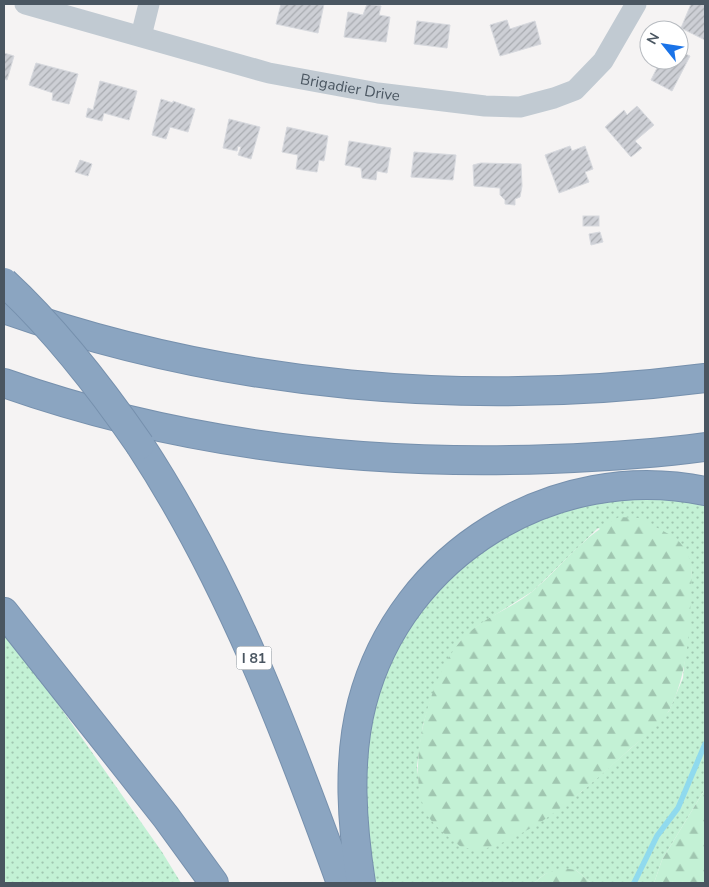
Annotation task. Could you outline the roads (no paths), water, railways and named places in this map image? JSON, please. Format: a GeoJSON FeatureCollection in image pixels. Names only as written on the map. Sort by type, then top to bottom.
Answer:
{"type":"FeatureCollection","features":[{"type":"Feature","properties":{"kind":"highway","name":"I 81"},"geometry":{"type":"LineString","coordinates":[[4,282],[69,352],[140,444],[197,537],[242,631],[307,790],[341,883]]}},
{"type":"Feature","properties":{"kind":"highway"},"geometry":{"type":"LineString","coordinates":[[4,308],[120,345],[171,358],[276,375],[329,381],[423,390],[514,392],[606,388],[705,378]]}},
{"type":"Feature","properties":{"kind":"highway"},"geometry":{"type":"LineString","coordinates":[[4,383],[109,415],[171,431],[284,449],[402,458],[512,460],[608,456],[705,447]]}},
{"type":"Feature","properties":{"kind":"highway"},"geometry":{"type":"LineString","coordinates":[[361,883],[353,795],[358,722],[368,684],[383,646],[420,589],[467,545],[502,522],[537,505],[571,494],[621,486],[669,486],[705,491]]}},
{"type":"Feature","properties":{"kind":"highway"},"geometry":{"type":"LineString","coordinates":[[4,612],[166,817],[214,883]]}},
{"type":"Feature","properties":{"kind":"street","name":"Brigadier Drive"},"geometry":{"type":"LineString","coordinates":[[25,4],[269,73],[378,93],[485,106],[520,107],[575,90],[603,61],[636,4]]}},
{"type":"Feature","properties":{"kind":"street"},"geometry":{"type":"LineString","coordinates":[[141,36],[150,4]]}},
{"type":"Feature","properties":{"kind":"waterway"},"geometry":{"type":"LineString","coordinates":[[634,883],[657,836],[678,808],[705,744]]}}]}
